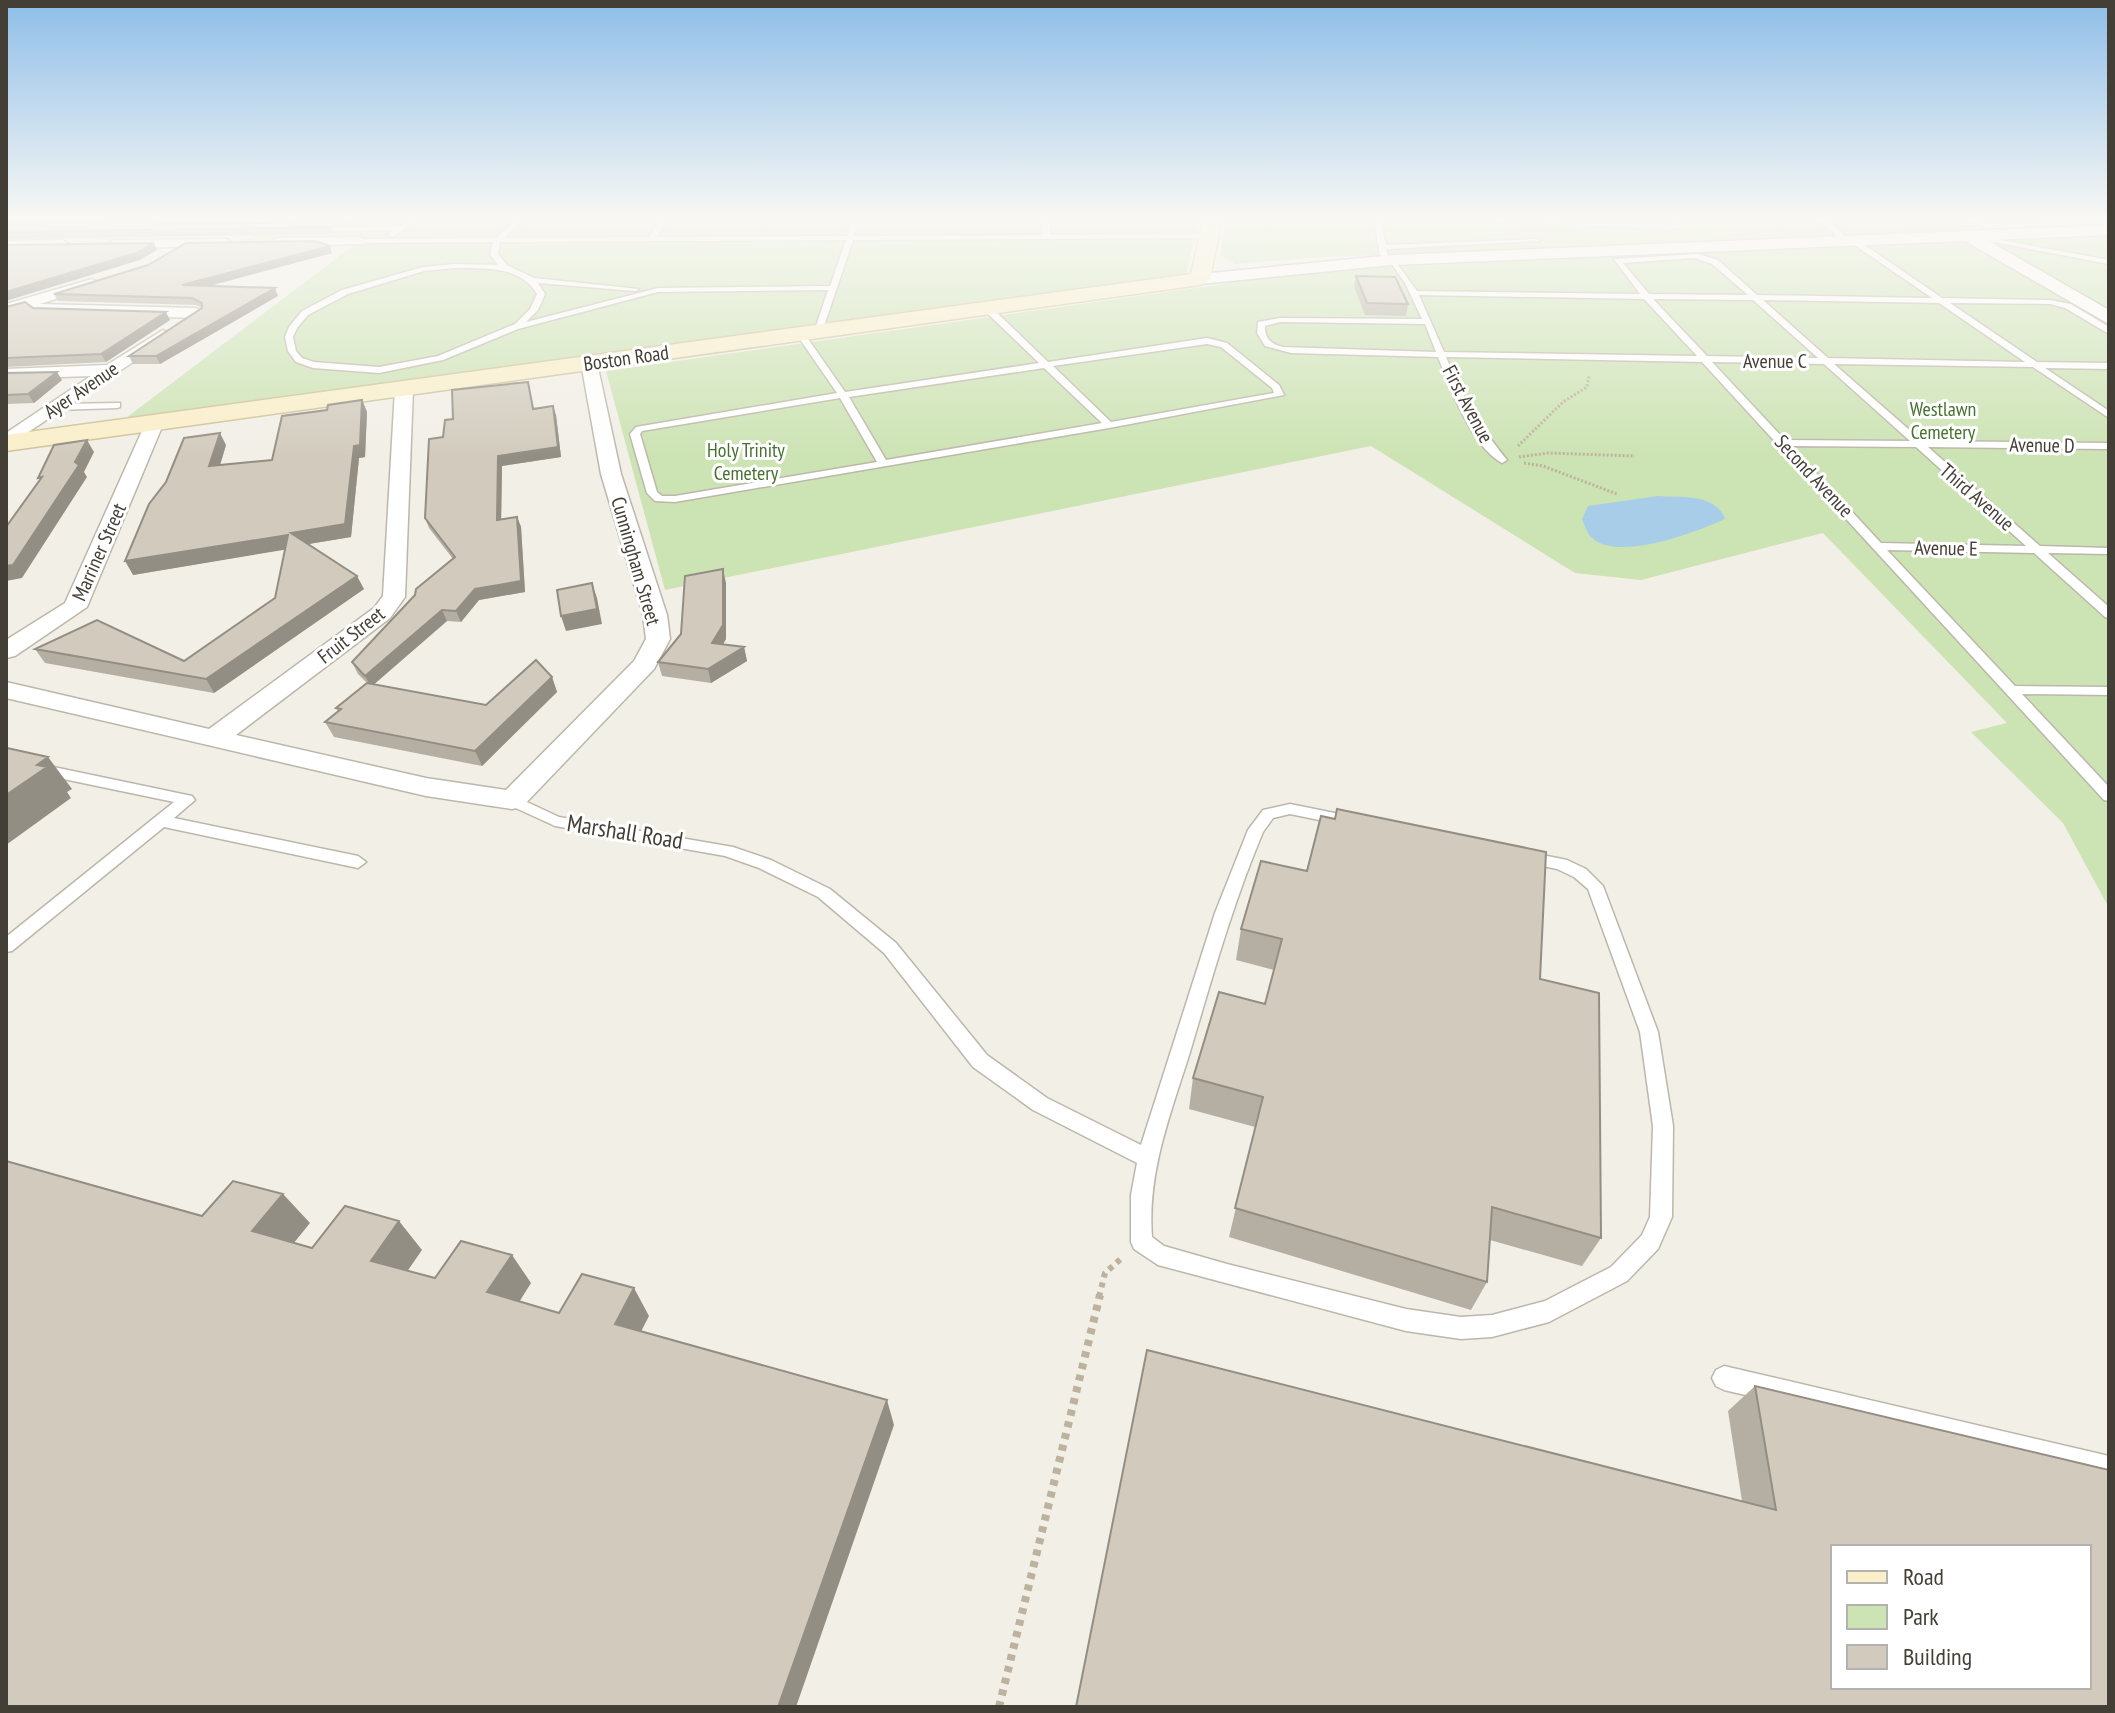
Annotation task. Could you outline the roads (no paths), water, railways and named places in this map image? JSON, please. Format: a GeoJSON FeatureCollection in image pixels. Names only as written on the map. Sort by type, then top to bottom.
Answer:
{"type":"FeatureCollection","features":[{"type":"Feature","properties":{"kind":"main road","name":"Boston Road"},"geometry":{"type":"LineString","coordinates":[[6,442],[1066,298]]}},
{"type":"Feature","properties":{"kind":"street"},"geometry":{"type":"LineString","coordinates":[[8,308],[41,298]]}},
{"type":"Feature","properties":{"kind":"street"},"geometry":{"type":"LineString","coordinates":[[2078,298],[2109,318]]}},
{"type":"Feature","properties":{"kind":"street","name":"Ayer Avenue"},"geometry":{"type":"LineString","coordinates":[[6,442],[196,313],[8,308]]}},
{"type":"Feature","properties":{"kind":"street","name":"Cunningham Street"},"geometry":{"type":"LineString","coordinates":[[512,800],[645,664],[658,639],[655,615],[609,466],[589,363]]}},
{"type":"Feature","properties":{"kind":"street"},"geometry":{"type":"LineString","coordinates":[[6,374],[111,370]]}},
{"type":"Feature","properties":{"kind":"street","name":"Fruit Street"},"geometry":{"type":"LineString","coordinates":[[214,738],[382,613],[394,597],[404,389]]}},
{"type":"Feature","properties":{"kind":"street","name":"Marriner Street"},"geometry":{"type":"LineString","coordinates":[[6,651],[75,607],[155,422]]}},
{"type":"Feature","properties":{"kind":"street","name":"Marshall Road"},"geometry":{"type":"LineString","coordinates":[[6,690],[426,787],[512,800]]}},
{"type":"Feature","properties":{"kind":"lane"},"geometry":{"type":"LineString","coordinates":[[334,298],[305,313],[293,327],[289,337],[292,351],[299,360],[313,365],[379,370],[440,358],[515,327],[627,298]]}},
{"type":"Feature","properties":{"kind":"lane"},"geometry":{"type":"LineString","coordinates":[[515,327],[540,298]]}},
{"type":"Feature","properties":{"kind":"lane"},"geometry":{"type":"LineString","coordinates":[[828,298],[810,333],[883,464]]}},
{"type":"Feature","properties":{"kind":"lane","name":"First Avenue"},"geometry":{"type":"LineString","coordinates":[[1415,298],[1475,426],[1502,460]]}},
{"type":"Feature","properties":{"kind":"lane","name":"Second Avenue"},"geometry":{"type":"LineString","coordinates":[[1648,298],[2109,796]]}},
{"type":"Feature","properties":{"kind":"lane"},"geometry":{"type":"LineString","coordinates":[[1698,298],[2060,303],[2109,331]]}},
{"type":"Feature","properties":{"kind":"lane"},"geometry":{"type":"LineString","coordinates":[[1938,298],[2109,415]]}},
{"type":"Feature","properties":{"kind":"lane","name":"Third Avenue"},"geometry":{"type":"LineString","coordinates":[[1755,299],[2109,614]]}},
{"type":"Feature","properties":{"kind":"lane"},"geometry":{"type":"LineString","coordinates":[[988,309],[1109,425]]}},
{"type":"Feature","properties":{"kind":"lane","name":"Avenue C"},"geometry":{"type":"LineString","coordinates":[[1427,322],[1280,320],[1261,324],[1260,331],[1263,340],[1285,351],[2109,366]]}},
{"type":"Feature","properties":{"kind":"lane"},"geometry":{"type":"LineString","coordinates":[[1207,341],[1224,345],[1279,395],[675,499],[659,499],[652,493],[635,434],[639,429],[843,395],[1049,365],[1207,341]]}},
{"type":"Feature","properties":{"kind":"lane"},"geometry":{"type":"LineString","coordinates":[[57,407],[117,405]]}},
{"type":"Feature","properties":{"kind":"lane","name":"Avenue D"},"geometry":{"type":"LineString","coordinates":[[1783,443],[2109,446]]}},
{"type":"Feature","properties":{"kind":"lane","name":"Avenue E"},"geometry":{"type":"LineString","coordinates":[[1880,546],[2109,551]]}},
{"type":"Feature","properties":{"kind":"lane"},"geometry":{"type":"LineString","coordinates":[[2013,690],[2109,691]]}},
{"type":"Feature","properties":{"kind":"lane"},"geometry":{"type":"LineString","coordinates":[[6,762],[187,800],[6,946]]}},
{"type":"Feature","properties":{"kind":"lane","name":"Marshall Road"},"geometry":{"type":"LineString","coordinates":[[512,800],[555,821],[727,851],[765,864],[824,893],[890,948],[956,1034],[990,1069],[1040,1104],[1148,1159]]}},
{"type":"Feature","properties":{"kind":"lane"},"geometry":{"type":"LineString","coordinates":[[1290,809],[1561,864],[1580,873],[1595,886],[1649,1032],[1663,1126],[1661,1217],[1650,1242],[1619,1274],[1549,1311],[1492,1326],[1461,1328],[1406,1320],[1158,1255],[1142,1242],[1139,1217],[1148,1159],[1204,974],[1244,856],[1256,830],[1268,814],[1290,809]]}},
{"type":"Feature","properties":{"kind":"lane"},"geometry":{"type":"LineString","coordinates":[[161,821],[358,862]]}},
{"type":"Feature","properties":{"kind":"lane"},"geometry":{"type":"LineString","coordinates":[[1724,1378],[2109,1468]]}},
{"type":"Feature","properties":{"kind":"water"},"geometry":{"type":"Polygon","coordinates":[[[1658,496],[1706,501],[1714,505],[1725,519],[1657,543],[1619,547],[1603,544],[1591,537],[1582,519],[1588,506],[1658,496]]]}},
{"type":"Feature","properties":{"kind":"park label","name":"Westlawn Cemetery"},"geometry":{"type":"Point","coordinates":[1943,420]}},
{"type":"Feature","properties":{"kind":"park label","name":"Holy Trinity Cemetery"},"geometry":{"type":"Point","coordinates":[746,462]}}]}
